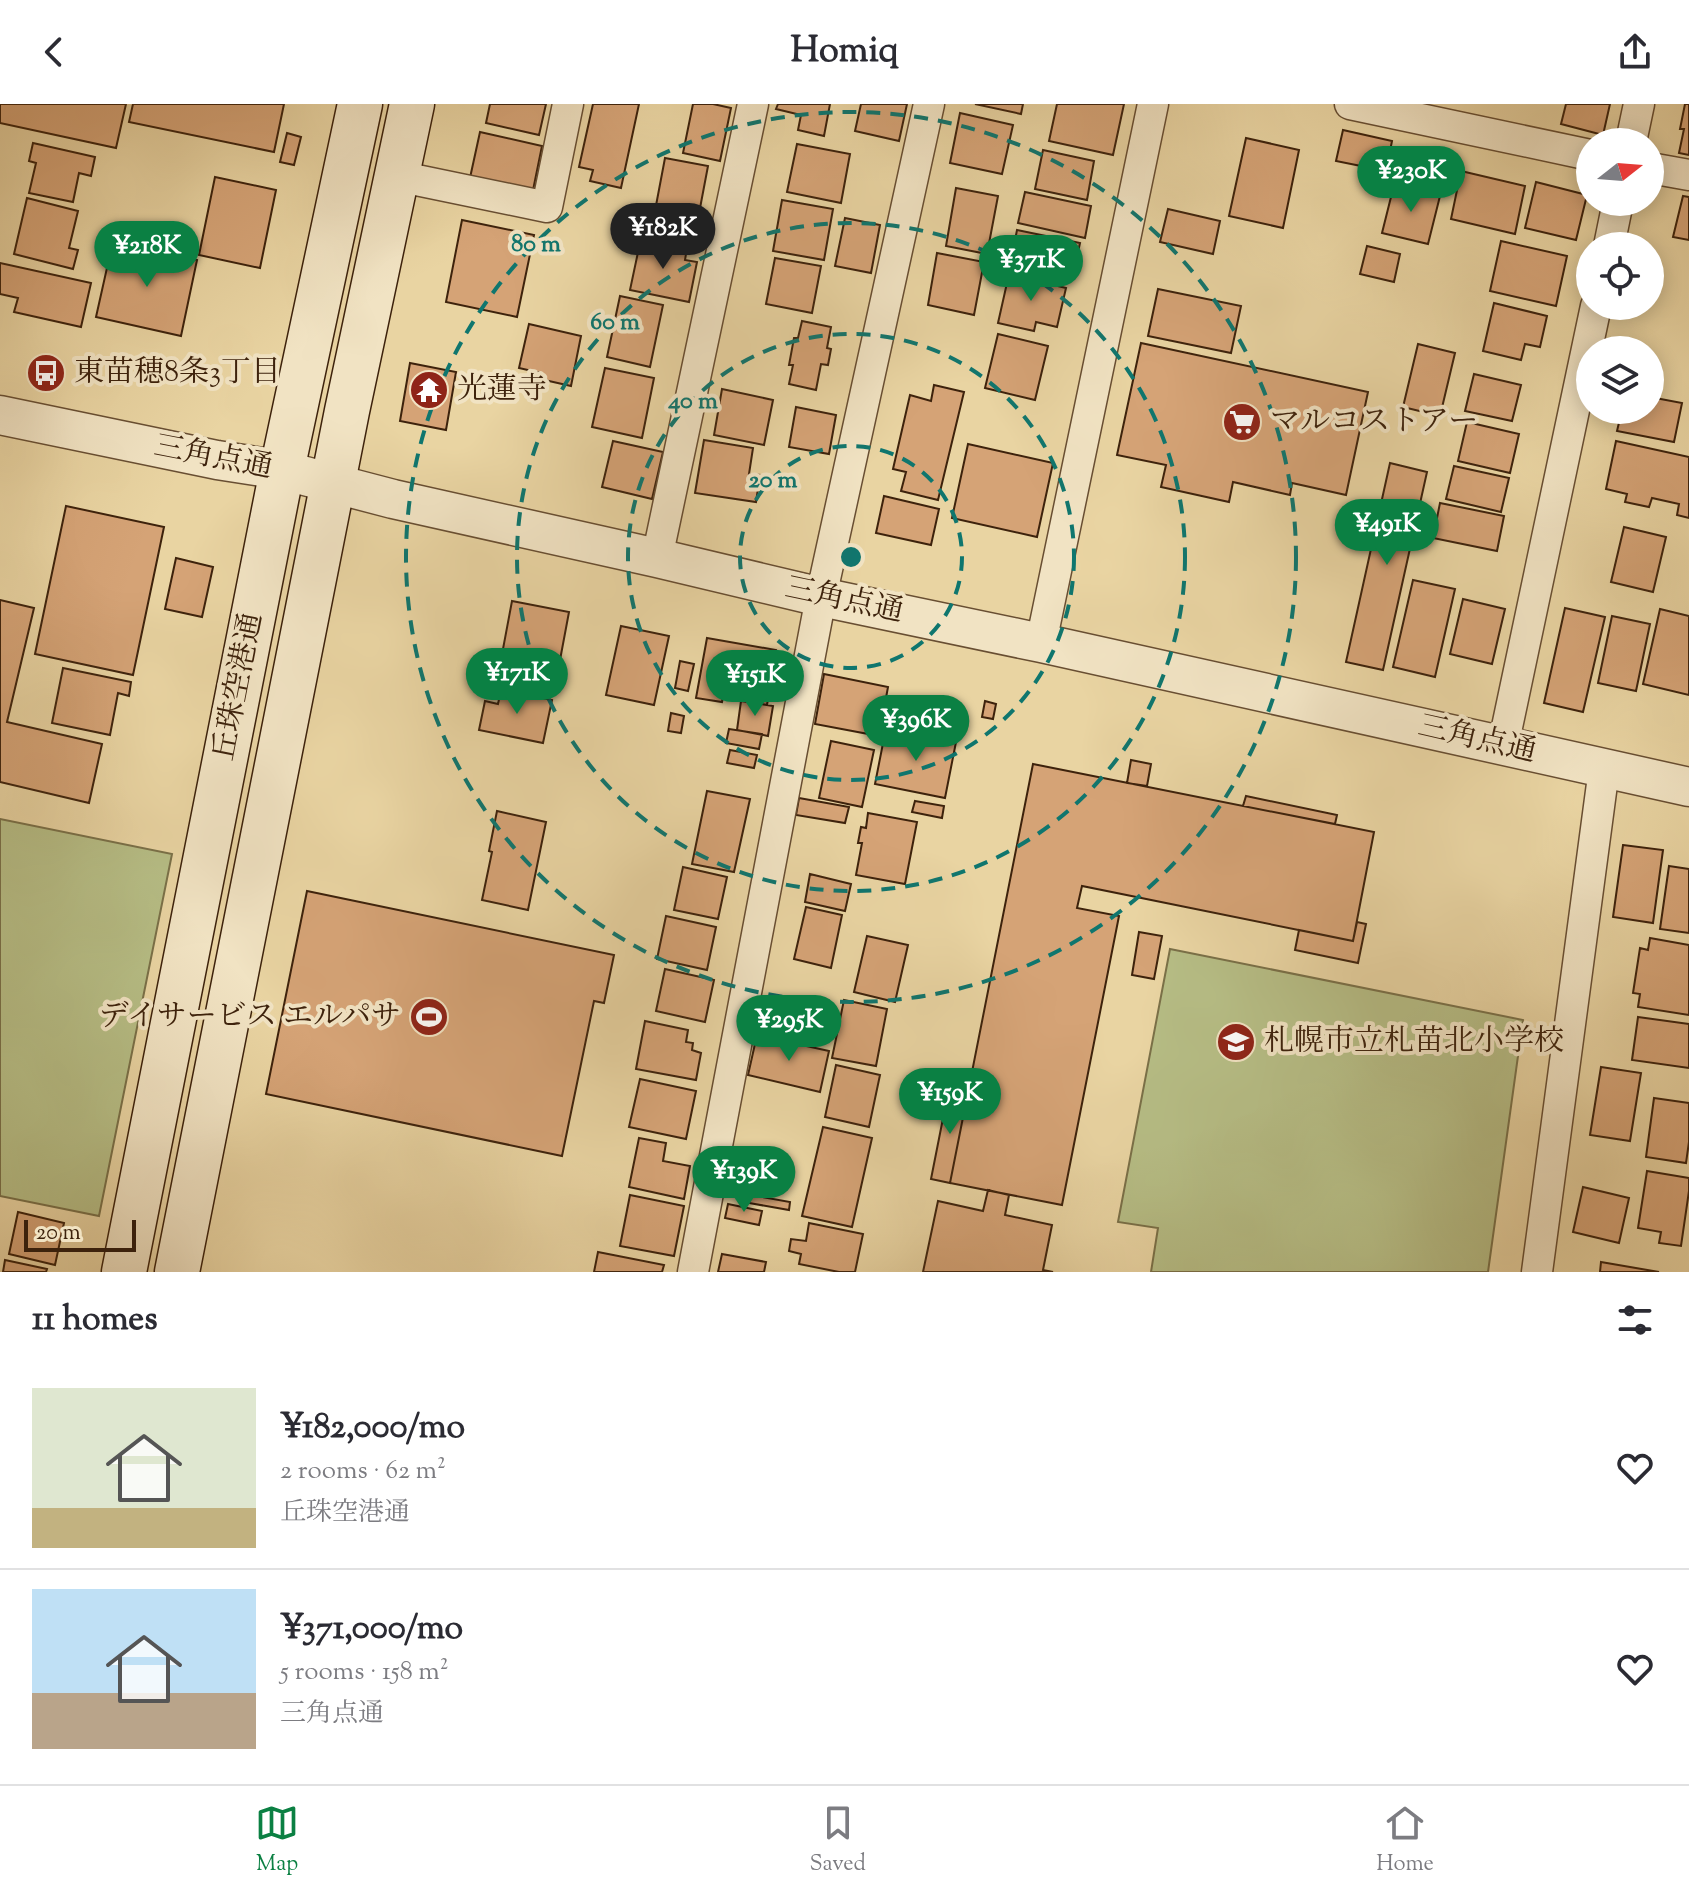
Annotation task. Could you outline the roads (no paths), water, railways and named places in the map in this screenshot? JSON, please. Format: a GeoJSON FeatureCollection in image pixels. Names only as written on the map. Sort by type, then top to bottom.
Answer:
{"type":"FeatureCollection","features":[{"type":"Feature","properties":{"kind":"main road","name":"丘珠空港通"},"geometry":{"type":"LineString","coordinates":[[124,1272],[282,470],[360,104]]}},
{"type":"Feature","properties":{"kind":"main road","name":"丘珠空港通"},"geometry":{"type":"LineString","coordinates":[[177,1272],[412,104]]}},
{"type":"Feature","properties":{"kind":"street"},"geometry":{"type":"LineString","coordinates":[[397,176],[547,207],[568,104]]}},
{"type":"Feature","properties":{"kind":"street"},"geometry":{"type":"LineString","coordinates":[[657,558],[753,104]]}},
{"type":"Feature","properties":{"kind":"street"},"geometry":{"type":"LineString","coordinates":[[693,1272],[821,597],[929,104]]}},
{"type":"Feature","properties":{"kind":"street"},"geometry":{"type":"LineString","coordinates":[[1041,643],[1153,104]]}},
{"type":"Feature","properties":{"kind":"street"},"geometry":{"type":"LineString","coordinates":[[1350,104],[1576,152]]}},
{"type":"Feature","properties":{"kind":"street"},"geometry":{"type":"LineString","coordinates":[[1634,128],[1639,104]]}},
{"type":"Feature","properties":{"kind":"street"},"geometry":{"type":"LineString","coordinates":[[1664,171],[1689,175]]}},
{"type":"Feature","properties":{"kind":"street"},"geometry":{"type":"LineString","coordinates":[[1503,746],[1593,320]]}},
{"type":"Feature","properties":{"kind":"street","name":"三角点通"},"geometry":{"type":"LineString","coordinates":[[0,415],[217,460],[282,470],[393,499],[821,597],[1689,787]]}},
{"type":"Feature","properties":{"kind":"street"},"geometry":{"type":"LineString","coordinates":[[1537,1272],[1604,769]]}},
{"type":"Feature","properties":{"kind":"place","name":"東苗穂8条3丁目"},"geometry":{"type":"Point","coordinates":[46,373]}},
{"type":"Feature","properties":{"kind":"place","name":"光蓮寺"},"geometry":{"type":"Point","coordinates":[429,390]}},
{"type":"Feature","properties":{"kind":"place","name":"マルコストアー"},"geometry":{"type":"Point","coordinates":[1242,422]}},
{"type":"Feature","properties":{"kind":"place","name":"デイサービス エルパサ"},"geometry":{"type":"Point","coordinates":[429,1017]}},
{"type":"Feature","properties":{"kind":"place","name":"札幌市立札苗北小学校"},"geometry":{"type":"Point","coordinates":[1236,1042]}}]}
